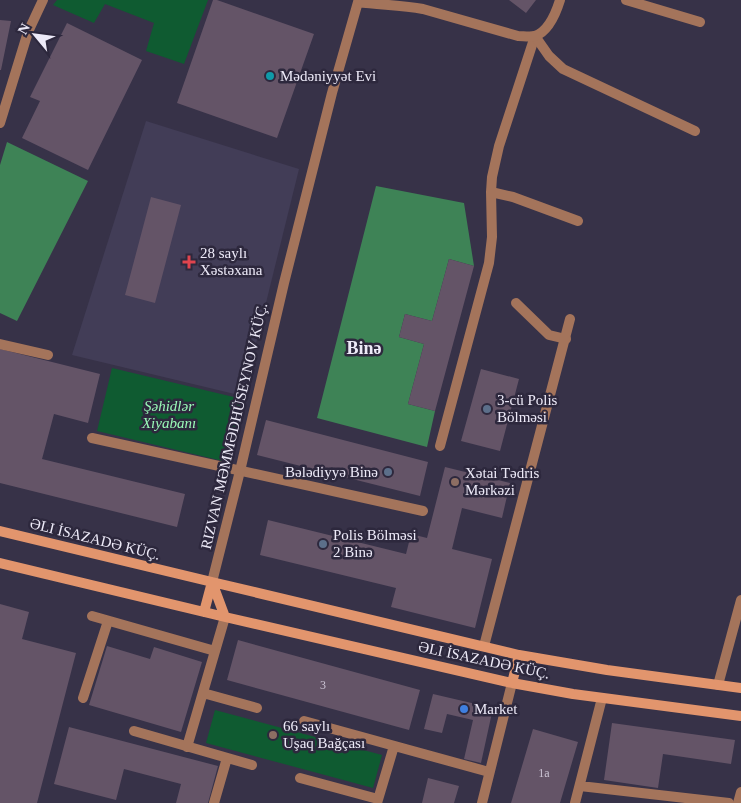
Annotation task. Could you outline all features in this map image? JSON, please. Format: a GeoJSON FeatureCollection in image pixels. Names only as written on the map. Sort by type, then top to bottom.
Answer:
{"type":"FeatureCollection","features":[{"type":"Feature","properties":{"kind":"main road","name":"ƏLI İSAZADƏ KÜÇ."},"geometry":{"type":"LineString","coordinates":[[0,531],[519,655],[607,670],[741,688]]}},
{"type":"Feature","properties":{"kind":"main road"},"geometry":{"type":"LineString","coordinates":[[0,563],[204,612],[212,582]]}},
{"type":"Feature","properties":{"kind":"main road"},"geometry":{"type":"LineString","coordinates":[[212,582],[225,617]]}},
{"type":"Feature","properties":{"kind":"main road","name":"ƏLI İSAZADƏ KÜÇ."},"geometry":{"type":"LineString","coordinates":[[204,612],[512,683],[573,694],[741,716]]}},
{"type":"Feature","properties":{"kind":"main road"},"geometry":{"type":"LineString","coordinates":[[512,683],[519,655]]}},
{"type":"Feature","properties":{"kind":"street"},"geometry":{"type":"LineString","coordinates":[[0,123],[28,32],[43,0]]}},
{"type":"Feature","properties":{"kind":"street"},"geometry":{"type":"LineString","coordinates":[[440,446],[489,263],[492,237],[492,177],[499,146],[535,36],[552,22],[560,0]]}},
{"type":"Feature","properties":{"kind":"street"},"geometry":{"type":"LineString","coordinates":[[626,0],[700,22]]}},
{"type":"Feature","properties":{"kind":"street","name":"RIZVAN MƏMMƏDHÜSEYNOV KÜÇ."},"geometry":{"type":"LineString","coordinates":[[212,582],[354,1],[415,7],[518,36],[535,36]]}},
{"type":"Feature","properties":{"kind":"street"},"geometry":{"type":"LineString","coordinates":[[535,36],[549,56],[564,69],[695,131]]}},
{"type":"Feature","properties":{"kind":"street"},"geometry":{"type":"LineString","coordinates":[[491,192],[513,197],[578,220]]}},
{"type":"Feature","properties":{"kind":"street"},"geometry":{"type":"LineString","coordinates":[[516,303],[549,335],[566,340]]}},
{"type":"Feature","properties":{"kind":"street"},"geometry":{"type":"LineString","coordinates":[[484,646],[566,340],[570,318]]}},
{"type":"Feature","properties":{"kind":"street"},"geometry":{"type":"LineString","coordinates":[[0,344],[48,355]]}},
{"type":"Feature","properties":{"kind":"street"},"geometry":{"type":"LineString","coordinates":[[92,438],[423,512]]}},
{"type":"Feature","properties":{"kind":"street"},"geometry":{"type":"LineString","coordinates":[[718,685],[741,600]]}},
{"type":"Feature","properties":{"kind":"street"},"geometry":{"type":"LineString","coordinates":[[92,616],[215,651]]}},
{"type":"Feature","properties":{"kind":"street"},"geometry":{"type":"LineString","coordinates":[[187,747],[225,617]]}},
{"type":"Feature","properties":{"kind":"street"},"geometry":{"type":"LineString","coordinates":[[83,698],[108,621]]}},
{"type":"Feature","properties":{"kind":"street"},"geometry":{"type":"LineString","coordinates":[[482,803],[512,683]]}},
{"type":"Feature","properties":{"kind":"street"},"geometry":{"type":"LineString","coordinates":[[203,694],[257,708]]}},
{"type":"Feature","properties":{"kind":"street"},"geometry":{"type":"LineString","coordinates":[[575,803],[602,698]]}},
{"type":"Feature","properties":{"kind":"street"},"geometry":{"type":"LineString","coordinates":[[304,722],[489,772]]}},
{"type":"Feature","properties":{"kind":"street"},"geometry":{"type":"LineString","coordinates":[[134,731],[252,765]]}},
{"type":"Feature","properties":{"kind":"street"},"geometry":{"type":"LineString","coordinates":[[300,778],[377,801],[394,746]]}},
{"type":"Feature","properties":{"kind":"street"},"geometry":{"type":"LineString","coordinates":[[214,803],[226,758]]}},
{"type":"Feature","properties":{"kind":"street"},"geometry":{"type":"LineString","coordinates":[[580,786],[729,803]]}},
{"type":"Feature","properties":{"kind":"street"},"geometry":{"type":"LineString","coordinates":[[738,803],[741,792]]}},
{"type":"Feature","properties":{"kind":"shaded area","name":"28 saylı Xəstəxana"},"geometry":{"type":"Polygon","coordinates":[[[146,121],[299,169],[243,396],[72,355],[146,121]]]}},
{"type":"Feature","properties":{"kind":"green space"},"geometry":{"type":"Polygon","coordinates":[[[57,0],[208,0],[184,64],[146,51],[154,23],[105,4],[94,23],[53,5],[57,0]]]}},
{"type":"Feature","properties":{"kind":"green space"},"geometry":{"type":"Polygon","coordinates":[[[7,142],[88,181],[17,321],[0,313],[0,165],[7,142]]]}},
{"type":"Feature","properties":{"kind":"green space"},"geometry":{"type":"Polygon","coordinates":[[[376,186],[464,203],[474,266],[449,259],[432,321],[405,314],[399,337],[424,344],[408,404],[435,411],[427,447],[317,418],[376,186]]]}},
{"type":"Feature","properties":{"kind":"green space","name":"Şəhidlər Xiyabanı"},"geometry":{"type":"Polygon","coordinates":[[[112,368],[242,399],[227,462],[97,431],[112,368]]]}},
{"type":"Feature","properties":{"kind":"green space"},"geometry":{"type":"Polygon","coordinates":[[[215,710],[382,755],[373,788],[206,743],[215,710]]]}},
{"type":"Feature","properties":{"kind":"building"},"geometry":{"type":"Polygon","coordinates":[[[213,0],[314,34],[277,138],[177,103],[213,0]]]}},
{"type":"Feature","properties":{"kind":"building"},"geometry":{"type":"Polygon","coordinates":[[[509,0],[536,0],[526,13],[509,0]]]}},
{"type":"Feature","properties":{"kind":"building"},"geometry":{"type":"Polygon","coordinates":[[[0,20],[11,21],[1,70],[0,70],[0,20]]]}},
{"type":"Feature","properties":{"kind":"building"},"geometry":{"type":"Polygon","coordinates":[[[67,23],[142,60],[88,170],[22,138],[40,101],[30,97],[67,23]]]}},
{"type":"Feature","properties":{"kind":"building"},"geometry":{"type":"Polygon","coordinates":[[[151,197],[181,205],[155,303],[125,295],[151,197]]]}},
{"type":"Feature","properties":{"kind":"building"},"geometry":{"type":"Polygon","coordinates":[[[449,259],[474,266],[435,411],[408,404],[424,344],[399,337],[405,314],[432,321],[449,259]]]}},
{"type":"Feature","properties":{"kind":"building"},"geometry":{"type":"Polygon","coordinates":[[[0,349],[100,374],[88,423],[54,414],[42,459],[185,494],[177,527],[0,483],[0,349]]]}},
{"type":"Feature","properties":{"kind":"building"},"geometry":{"type":"Polygon","coordinates":[[[481,369],[519,379],[500,451],[461,441],[481,369]]]}},
{"type":"Feature","properties":{"kind":"building"},"geometry":{"type":"Polygon","coordinates":[[[266,420],[428,462],[420,496],[257,455],[266,420]]]}},
{"type":"Feature","properties":{"kind":"building"},"geometry":{"type":"Polygon","coordinates":[[[445,467],[510,483],[502,518],[462,508],[452,549],[492,559],[475,628],[391,607],[396,588],[260,555],[268,520],[406,554],[411,534],[427,538],[445,467]]]}},
{"type":"Feature","properties":{"kind":"building"},"geometry":{"type":"Polygon","coordinates":[[[0,604],[29,612],[22,639],[76,653],[37,803],[0,803],[0,604]]]}},
{"type":"Feature","properties":{"kind":"building"},"geometry":{"type":"Polygon","coordinates":[[[238,640],[420,690],[409,730],[227,680],[238,640]]]}},
{"type":"Feature","properties":{"kind":"building"},"geometry":{"type":"Polygon","coordinates":[[[107,646],[150,659],[154,647],[202,662],[181,732],[89,705],[107,646]]]}},
{"type":"Feature","properties":{"kind":"building"},"geometry":{"type":"Polygon","coordinates":[[[433,694],[493,708],[481,763],[464,759],[473,720],[447,714],[442,733],[424,729],[433,694]]]}},
{"type":"Feature","properties":{"kind":"building"},"geometry":{"type":"Polygon","coordinates":[[[612,723],[735,740],[731,764],[663,754],[658,788],[604,780],[612,723]]]}},
{"type":"Feature","properties":{"kind":"building"},"geometry":{"type":"Polygon","coordinates":[[[69,727],[218,766],[208,803],[176,803],[181,784],[124,769],[116,800],[54,784],[69,727]]]}},
{"type":"Feature","properties":{"kind":"building"},"geometry":{"type":"Polygon","coordinates":[[[533,729],[578,742],[560,803],[511,803],[533,729]]]}},
{"type":"Feature","properties":{"kind":"building"},"geometry":{"type":"Polygon","coordinates":[[[428,778],[459,786],[454,803],[422,803],[428,778]]]}},
{"type":"Feature","properties":{"kind":"place","name":"Mədəniyyət Evi"},"geometry":{"type":"Point","coordinates":[270,76]}},
{"type":"Feature","properties":{"kind":"place","name":"28 saylı Xəstəxana"},"geometry":{"type":"Point","coordinates":[189,262]}},
{"type":"Feature","properties":{"kind":"place","name":"3-cü Polis Bölməsi"},"geometry":{"type":"Point","coordinates":[487,409]}},
{"type":"Feature","properties":{"kind":"place","name":"Bələdiyyə Binə"},"geometry":{"type":"Point","coordinates":[388,472]}},
{"type":"Feature","properties":{"kind":"place","name":"Xətai Tədris Mərkəzi"},"geometry":{"type":"Point","coordinates":[455,482]}},
{"type":"Feature","properties":{"kind":"place","name":"Polis Bölməsi 2 Binə"},"geometry":{"type":"Point","coordinates":[323,544]}},
{"type":"Feature","properties":{"kind":"place","name":"Market"},"geometry":{"type":"Point","coordinates":[464,709]}},
{"type":"Feature","properties":{"kind":"place","name":"66 saylı Uşaq Bağçası"},"geometry":{"type":"Point","coordinates":[273,735]}},
{"type":"Feature","properties":{"kind":"district","name":"Binə"},"geometry":{"type":"Point","coordinates":[364,348]}}]}
